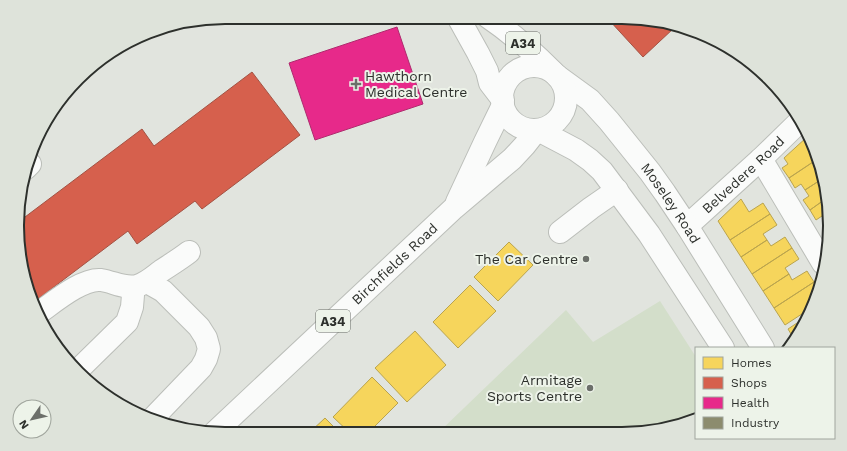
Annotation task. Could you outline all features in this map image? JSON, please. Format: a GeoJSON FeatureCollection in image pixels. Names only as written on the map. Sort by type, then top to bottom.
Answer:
{"type":"FeatureCollection","features":[{"type":"Feature","properties":{"kind":"main road"},"geometry":{"type":"LineString","coordinates":[[462,24],[487,71],[490,83],[503,103],[506,113],[511,120],[517,125],[524,128],[537,130],[576,150],[602,171],[657,246],[722,347]]}},
{"type":"Feature","properties":{"kind":"main road","name":"Moseley Road"},"geometry":{"type":"LineString","coordinates":[[498,24],[533,52],[555,74],[590,100],[609,121],[665,193],[761,347]]}},
{"type":"Feature","properties":{"kind":"main road","name":"A34"},"geometry":{"type":"LineString","coordinates":[[503,103],[503,92],[506,85],[510,78],[517,72],[532,66],[547,69],[555,74],[564,87],[566,97],[565,106],[561,115],[555,122],[547,127],[537,130]]}},
{"type":"Feature","properties":{"kind":"main road","name":"Birchfields Road"},"geometry":{"type":"LineString","coordinates":[[454,208],[503,103]]}},
{"type":"Feature","properties":{"kind":"main road","name":"Belvedere Road"},"geometry":{"type":"LineString","coordinates":[[686,226],[761,159],[796,125]]}},
{"type":"Feature","properties":{"kind":"main road","name":"Birchfields Road"},"geometry":{"type":"LineString","coordinates":[[220,427],[454,208],[512,159],[537,130]]}},
{"type":"Feature","properties":{"kind":"main road"},"geometry":{"type":"LineString","coordinates":[[761,159],[820,258]]}},
{"type":"Feature","properties":{"kind":"main road"},"geometry":{"type":"LineString","coordinates":[[560,232],[617,190]]}},
{"type":"Feature","properties":{"kind":"main road"},"geometry":{"type":"LineString","coordinates":[[82,366],[127,322],[132,307],[133,295],[138,284],[189,252]]}},
{"type":"Feature","properties":{"kind":"main road"},"geometry":{"type":"LineString","coordinates":[[43,310],[68,292],[87,282],[100,280],[120,286],[138,284],[163,291],[199,327],[206,338],[209,349],[201,368],[156,415]]}},
{"type":"Feature","properties":{"kind":"green space","name":"Armitage Sports Centre"},"geometry":{"type":"Polygon","coordinates":[[[660,301],[695,355],[695,413],[661,423],[635,427],[444,427],[566,310],[593,342],[660,301]]]}},
{"type":"Feature","properties":{"kind":"building: Homes"},"geometry":{"type":"Polygon","coordinates":[[[804,140],[812,162],[789,178],[782,168],[788,164],[784,158],[804,140]]]}},
{"type":"Feature","properties":{"kind":"building: Homes"},"geometry":{"type":"Polygon","coordinates":[[[812,162],[818,182],[805,190],[801,184],[795,188],[789,178],[812,162]]]}},
{"type":"Feature","properties":{"kind":"building: Homes"},"geometry":{"type":"Polygon","coordinates":[[[818,182],[821,202],[810,210],[803,200],[809,196],[805,190],[818,182]]]}},
{"type":"Feature","properties":{"kind":"building: Homes"},"geometry":{"type":"Polygon","coordinates":[[[741,199],[749,212],[763,203],[770,214],[730,240],[718,221],[741,199]]]}},
{"type":"Feature","properties":{"kind":"building: Homes"},"geometry":{"type":"Polygon","coordinates":[[[821,202],[823,218],[822,216],[816,220],[810,210],[821,202]]]}},
{"type":"Feature","properties":{"kind":"building: Homes"},"geometry":{"type":"Polygon","coordinates":[[[770,214],[777,225],[763,234],[767,240],[741,257],[730,240],[770,214]]]}},
{"type":"Feature","properties":{"kind":"building: Homes"},"geometry":{"type":"Polygon","coordinates":[[[785,237],[792,248],[752,274],[741,257],[767,240],[771,246],[785,237]]]}},
{"type":"Feature","properties":{"kind":"building: Homes"},"geometry":{"type":"Polygon","coordinates":[[[509,242],[533,265],[498,301],[474,277],[509,242]]]}},
{"type":"Feature","properties":{"kind":"building: Homes"},"geometry":{"type":"Polygon","coordinates":[[[792,248],[799,259],[785,268],[789,274],[763,291],[752,274],[792,248]]]}},
{"type":"Feature","properties":{"kind":"building: Homes"},"geometry":{"type":"Polygon","coordinates":[[[807,271],[814,282],[774,308],[763,291],[789,274],[792,280],[807,271]]]}},
{"type":"Feature","properties":{"kind":"building: Homes"},"geometry":{"type":"Polygon","coordinates":[[[814,283],[803,313],[785,325],[774,308],[814,283]]]}},
{"type":"Feature","properties":{"kind":"building: Homes"},"geometry":{"type":"Polygon","coordinates":[[[470,285],[496,311],[458,348],[433,322],[470,285]]]}},
{"type":"Feature","properties":{"kind":"building: Homes"},"geometry":{"type":"Polygon","coordinates":[[[798,322],[791,334],[788,329],[798,322]]]}},
{"type":"Feature","properties":{"kind":"building: Homes"},"geometry":{"type":"Polygon","coordinates":[[[415,331],[446,365],[407,402],[375,368],[415,331]]]}},
{"type":"Feature","properties":{"kind":"building: Homes"},"geometry":{"type":"Polygon","coordinates":[[[372,377],[398,403],[374,427],[344,427],[333,417],[372,377]]]}},
{"type":"Feature","properties":{"kind":"building: Homes"},"geometry":{"type":"Polygon","coordinates":[[[325,418],[334,427],[315,427],[325,418]]]}},
{"type":"Feature","properties":{"kind":"building: Shops"},"geometry":{"type":"Polygon","coordinates":[[[613,24],[635,24],[671,30],[643,57],[613,24]]]}},
{"type":"Feature","properties":{"kind":"building: Shops"},"geometry":{"type":"Polygon","coordinates":[[[252,72],[300,135],[202,209],[195,201],[137,244],[128,231],[38,299],[28,265],[24,239],[24,218],[142,129],[154,146],[252,72]]]}},
{"type":"Feature","properties":{"kind":"building: Health","name":"Hawthorn Medical Centre"},"geometry":{"type":"Polygon","coordinates":[[[397,27],[423,104],[315,140],[289,63],[397,27]]]}},
{"type":"Feature","properties":{"kind":"place","name":"Hawthorn Medical Centre"},"geometry":{"type":"Point","coordinates":[356,84]}},
{"type":"Feature","properties":{"kind":"place","name":"The Car Centre"},"geometry":{"type":"Point","coordinates":[586,259]}},
{"type":"Feature","properties":{"kind":"place","name":"Armitage Sports Centre"},"geometry":{"type":"Point","coordinates":[590,388]}}]}
